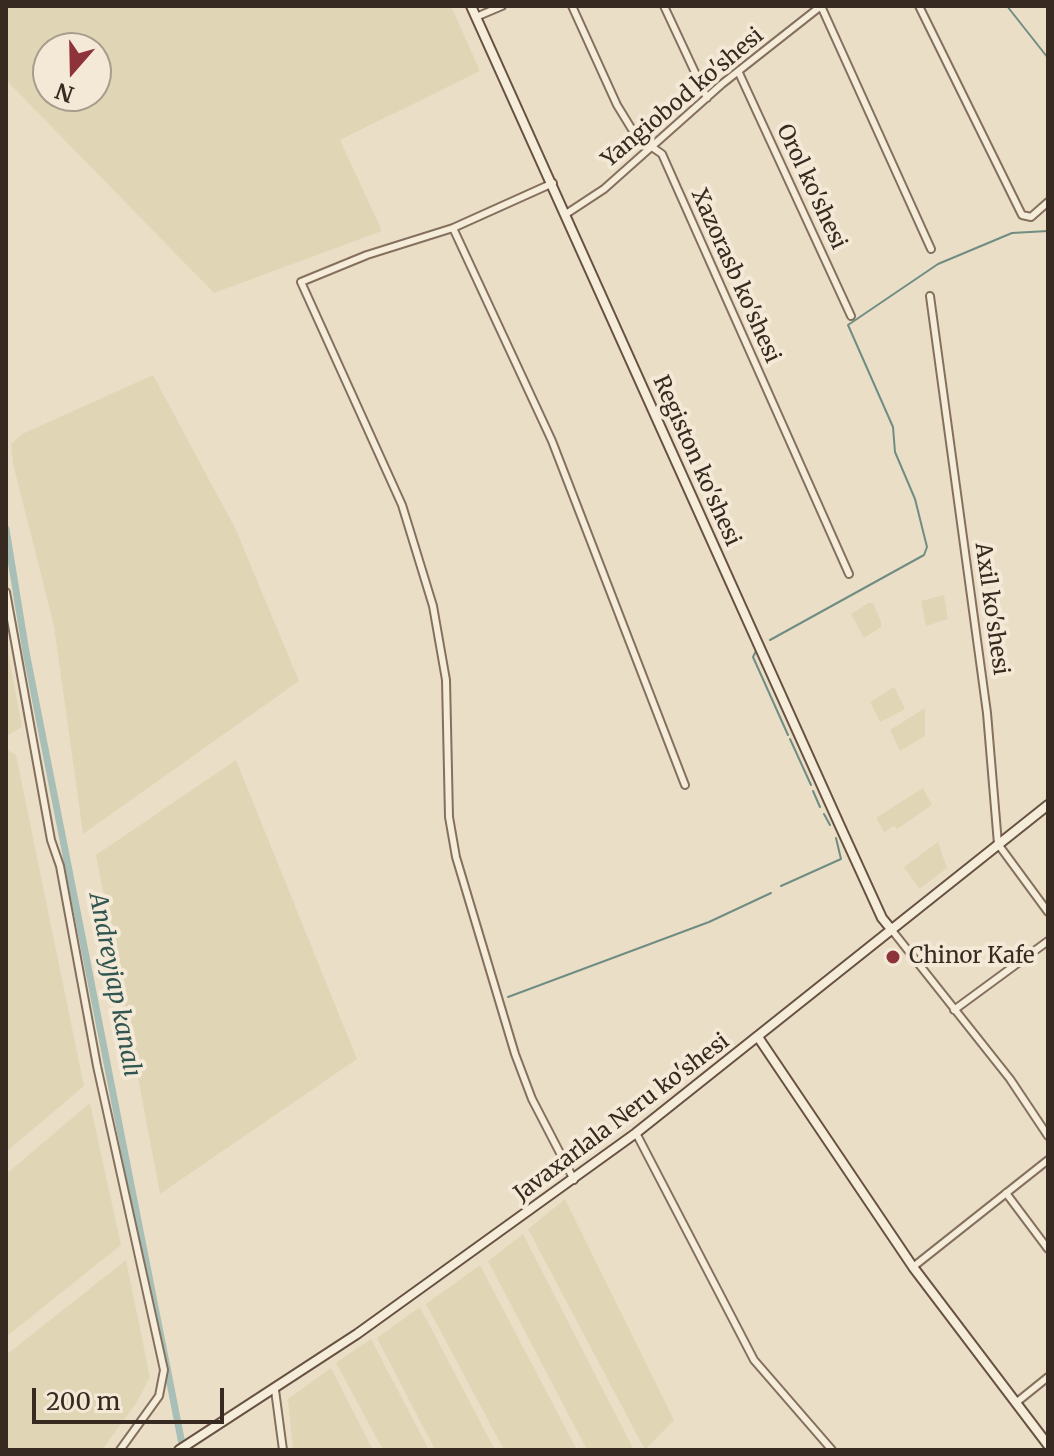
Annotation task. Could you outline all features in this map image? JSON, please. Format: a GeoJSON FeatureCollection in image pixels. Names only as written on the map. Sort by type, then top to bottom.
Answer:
{"type":"FeatureCollection","features":[{"type":"Feature","properties":{"kind":"street","name":"Registon ko'shesi"},"geometry":{"type":"LineString","coordinates":[[471,6],[553,183],[792,722],[882,918],[891,929]]}},
{"type":"Feature","properties":{"kind":"street"},"geometry":{"type":"LineString","coordinates":[[476,17],[502,6]]}},
{"type":"Feature","properties":{"kind":"street","name":"Xazorasb ko'shesi"},"geometry":{"type":"LineString","coordinates":[[572,6],[617,105],[636,136],[662,154],[849,574]]}},
{"type":"Feature","properties":{"kind":"street"},"geometry":{"type":"LineString","coordinates":[[676,6],[666,9],[707,98]]}},
{"type":"Feature","properties":{"kind":"street"},"geometry":{"type":"LineString","coordinates":[[821,6],[931,249]]}},
{"type":"Feature","properties":{"kind":"street","name":"Yangiobod ko'shesi"},"geometry":{"type":"LineString","coordinates":[[566,214],[654,148],[707,98],[821,6]]}},
{"type":"Feature","properties":{"kind":"street"},"geometry":{"type":"LineString","coordinates":[[919,6],[1022,215],[1031,217],[1048,202]]}},
{"type":"Feature","properties":{"kind":"street","name":"Orol ko'shesi"},"geometry":{"type":"LineString","coordinates":[[739,73],[851,316]]}},
{"type":"Feature","properties":{"kind":"street"},"geometry":{"type":"LineString","coordinates":[[553,183],[453,228],[367,255],[301,282],[402,505],[433,606],[446,680],[449,817],[456,857],[515,1054],[532,1099],[574,1180]]}},
{"type":"Feature","properties":{"kind":"street"},"geometry":{"type":"LineString","coordinates":[[453,228],[552,441],[685,785]]}},
{"type":"Feature","properties":{"kind":"street","name":"Axil ko'shesi"},"geometry":{"type":"LineString","coordinates":[[930,296],[987,713],[998,844]]}},
{"type":"Feature","properties":{"kind":"street"},"geometry":{"type":"LineString","coordinates":[[6,592],[51,840],[60,866],[97,1066],[164,1370],[159,1396],[120,1450]]}},
{"type":"Feature","properties":{"kind":"street","name":"Javaxarlala Neru ko'shesi"},"geometry":{"type":"LineString","coordinates":[[179,1450],[275,1390],[574,1180],[1046,809]]}},
{"type":"Feature","properties":{"kind":"street"},"geometry":{"type":"LineString","coordinates":[[998,844],[1048,912]]}},
{"type":"Feature","properties":{"kind":"street"},"geometry":{"type":"LineString","coordinates":[[891,929],[1010,1079],[1048,1136]]}},
{"type":"Feature","properties":{"kind":"street"},"geometry":{"type":"LineString","coordinates":[[954,1010],[1048,941]]}},
{"type":"Feature","properties":{"kind":"street"},"geometry":{"type":"LineString","coordinates":[[758,1037],[913,1267],[1048,1445]]}},
{"type":"Feature","properties":{"kind":"street"},"geometry":{"type":"LineString","coordinates":[[636,1133],[754,1360],[832,1450]]}},
{"type":"Feature","properties":{"kind":"street"},"geometry":{"type":"LineString","coordinates":[[913,1267],[1048,1160]]}},
{"type":"Feature","properties":{"kind":"street"},"geometry":{"type":"LineString","coordinates":[[1006,1193],[1048,1249]]}},
{"type":"Feature","properties":{"kind":"street"},"geometry":{"type":"LineString","coordinates":[[1017,1402],[1048,1377]]}},
{"type":"Feature","properties":{"kind":"street"},"geometry":{"type":"LineString","coordinates":[[275,1390],[283,1450]]}},
{"type":"Feature","properties":{"kind":"shaded area"},"geometry":{"type":"Polygon","coordinates":[[[6,6],[451,6],[480,71],[340,140],[382,231],[214,293],[37,112],[112,112],[112,32],[32,32],[32,107],[6,80],[6,6]]]}},
{"type":"Feature","properties":{"kind":"shaded area"},"geometry":{"type":"Polygon","coordinates":[[[153,375],[236,530],[299,681],[83,834],[54,626],[13,464],[11,444],[22,434],[153,375]]]}},
{"type":"Feature","properties":{"kind":"shaded area"},"geometry":{"type":"Polygon","coordinates":[[[944,595],[948,619],[926,626],[921,601],[944,595]]]}},
{"type":"Feature","properties":{"kind":"shaded area"},"geometry":{"type":"Polygon","coordinates":[[[873,603],[881,627],[864,638],[851,614],[873,603]]]}},
{"type":"Feature","properties":{"kind":"shaded area"},"geometry":{"type":"Polygon","coordinates":[[[6,641],[22,727],[6,736],[6,641]]]}},
{"type":"Feature","properties":{"kind":"shaded area"},"geometry":{"type":"Polygon","coordinates":[[[894,687],[905,709],[880,722],[870,702],[894,687]]]}},
{"type":"Feature","properties":{"kind":"shaded area"},"geometry":{"type":"Polygon","coordinates":[[[925,708],[925,736],[900,751],[890,730],[925,708]]]}},
{"type":"Feature","properties":{"kind":"shaded area"},"geometry":{"type":"Polygon","coordinates":[[[6,749],[16,755],[84,1086],[6,1152],[6,749]]]}},
{"type":"Feature","properties":{"kind":"shaded area"},"geometry":{"type":"Polygon","coordinates":[[[236,760],[357,1059],[160,1194],[96,855],[236,760]]]}},
{"type":"Feature","properties":{"kind":"shaded area"},"geometry":{"type":"Polygon","coordinates":[[[923,788],[932,805],[897,829],[894,826],[884,832],[876,818],[923,788]]]}},
{"type":"Feature","properties":{"kind":"shaded area"},"geometry":{"type":"Polygon","coordinates":[[[938,842],[947,868],[919,889],[904,867],[938,842]]]}},
{"type":"Feature","properties":{"kind":"shaded area"},"geometry":{"type":"Polygon","coordinates":[[[90,1103],[121,1245],[6,1337],[6,1174],[90,1103]]]}},
{"type":"Feature","properties":{"kind":"shaded area"},"geometry":{"type":"Polygon","coordinates":[[[565,1199],[674,1420],[645,1450],[528,1229],[565,1199]]]}},
{"type":"Feature","properties":{"kind":"shaded area"},"geometry":{"type":"Polygon","coordinates":[[[523,1234],[634,1450],[587,1450],[488,1261],[523,1234]]]}},
{"type":"Feature","properties":{"kind":"shaded area"},"geometry":{"type":"Polygon","coordinates":[[[126,1260],[150,1377],[137,1402],[102,1450],[6,1450],[6,1355],[126,1260]]]}},
{"type":"Feature","properties":{"kind":"shaded area"},"geometry":{"type":"Polygon","coordinates":[[[480,1265],[577,1450],[504,1450],[426,1304],[480,1265]]]}},
{"type":"Feature","properties":{"kind":"shaded area"},"geometry":{"type":"Polygon","coordinates":[[[420,1307],[495,1450],[435,1450],[377,1338],[420,1307]]]}},
{"type":"Feature","properties":{"kind":"shaded area"},"geometry":{"type":"Polygon","coordinates":[[[371,1339],[429,1450],[383,1450],[336,1363],[371,1339]]]}},
{"type":"Feature","properties":{"kind":"shaded area"},"geometry":{"type":"Polygon","coordinates":[[[331,1368],[373,1450],[293,1450],[288,1399],[331,1368]]]}},
{"type":"Feature","properties":{"kind":"waterway"},"geometry":{"type":"LineString","coordinates":[[1007,6],[1048,58]]}},
{"type":"Feature","properties":{"kind":"waterway"},"geometry":{"type":"LineString","coordinates":[[770,640],[924,555],[927,547],[915,499],[895,452],[893,427],[848,325],[938,264],[1012,233],[1048,231]]}},
{"type":"Feature","properties":{"kind":"waterway","name":"Andreyjap kanalı"},"geometry":{"type":"LineString","coordinates":[[6,529],[26,652],[183,1449]]}},
{"type":"Feature","properties":{"kind":"waterway"},"geometry":{"type":"LineString","coordinates":[[756,651],[753,657],[788,735]]}},
{"type":"Feature","properties":{"kind":"waterway"},"geometry":{"type":"LineString","coordinates":[[790,739],[811,785]]}},
{"type":"Feature","properties":{"kind":"waterway"},"geometry":{"type":"LineString","coordinates":[[813,791],[820,807]]}},
{"type":"Feature","properties":{"kind":"waterway"},"geometry":{"type":"LineString","coordinates":[[824,814],[830,825]]}},
{"type":"Feature","properties":{"kind":"waterway"},"geometry":{"type":"LineString","coordinates":[[781,886],[841,859],[836,838]]}},
{"type":"Feature","properties":{"kind":"waterway"},"geometry":{"type":"LineString","coordinates":[[508,997],[709,922],[771,893]]}},
{"type":"Feature","properties":{"kind":"place","name":"Chinor Kafe"},"geometry":{"type":"Point","coordinates":[893,957]}}]}
